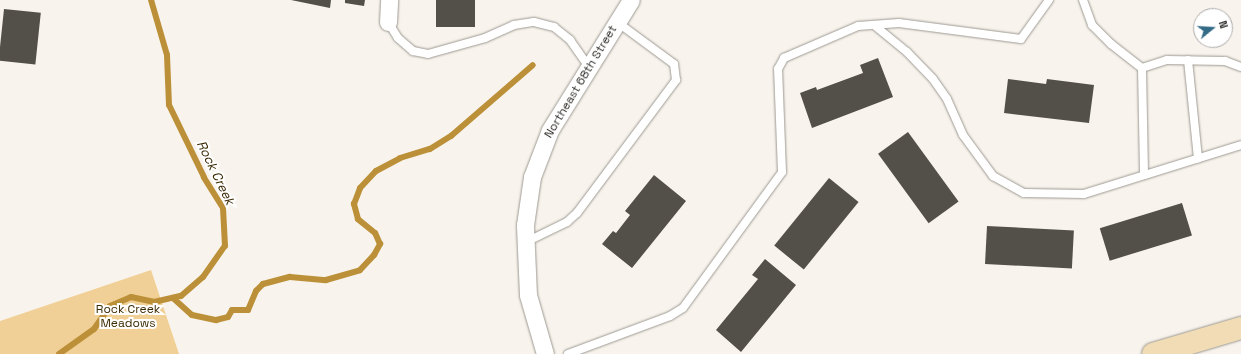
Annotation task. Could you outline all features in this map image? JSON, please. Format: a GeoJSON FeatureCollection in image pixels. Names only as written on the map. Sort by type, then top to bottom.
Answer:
{"type":"FeatureCollection","features":[{"type":"Feature","properties":{"kind":"main road"},"geometry":{"type":"LineString","coordinates":[[1154,354],[1241,328]]}},
{"type":"Feature","properties":{"kind":"street"},"geometry":{"type":"LineString","coordinates":[[388,22],[389,0]]}},
{"type":"Feature","properties":{"kind":"street","name":"Northeast 68th Street"},"geometry":{"type":"LineString","coordinates":[[545,354],[528,295],[525,225],[532,177],[550,130],[631,0]]}},
{"type":"Feature","properties":{"kind":"lane"},"geometry":{"type":"LineString","coordinates":[[568,354],[670,316],[683,308],[782,172],[778,68],[781,61],[858,26],[899,23],[1021,39],[1049,0]]}},
{"type":"Feature","properties":{"kind":"lane"},"geometry":{"type":"LineString","coordinates":[[1083,0],[1092,25],[1142,68],[1144,175]]}},
{"type":"Feature","properties":{"kind":"lane"},"geometry":{"type":"LineString","coordinates":[[388,22],[398,38],[413,51],[428,54],[485,38],[514,25],[534,22],[554,27],[570,40],[589,66]]}},
{"type":"Feature","properties":{"kind":"lane"},"geometry":{"type":"LineString","coordinates":[[526,242],[567,222],[577,213],[676,80],[674,64],[617,22]]}},
{"type":"Feature","properties":{"kind":"lane"},"geometry":{"type":"LineString","coordinates":[[874,25],[907,52],[933,79],[946,99],[963,135],[993,176],[1024,193],[1084,194],[1241,145]]}},
{"type":"Feature","properties":{"kind":"lane"},"geometry":{"type":"LineString","coordinates":[[1142,68],[1167,60],[1225,61],[1241,67]]}},
{"type":"Feature","properties":{"kind":"lane"},"geometry":{"type":"LineString","coordinates":[[1188,60],[1198,158]]}},
{"type":"Feature","properties":{"kind":"green space","name":"Rock Creek Meadows"},"geometry":{"type":"Polygon","coordinates":[[[151,270],[179,354],[0,354],[0,321],[151,270]]]}},
{"type":"Feature","properties":{"kind":"building"},"geometry":{"type":"Polygon","coordinates":[[[291,0],[331,0],[330,8],[291,0]]]}},
{"type":"Feature","properties":{"kind":"building"},"geometry":{"type":"Polygon","coordinates":[[[345,0],[365,0],[364,6],[345,3],[345,0]]]}},
{"type":"Feature","properties":{"kind":"building"},"geometry":{"type":"Polygon","coordinates":[[[436,0],[475,0],[475,27],[436,27],[436,0]]]}},
{"type":"Feature","properties":{"kind":"building"},"geometry":{"type":"Polygon","coordinates":[[[4,9],[41,13],[35,65],[0,61],[4,9]]]}},
{"type":"Feature","properties":{"kind":"building"},"geometry":{"type":"Polygon","coordinates":[[[878,58],[893,97],[812,128],[800,93],[816,87],[817,90],[863,73],[860,65],[878,58]]]}},
{"type":"Feature","properties":{"kind":"building"},"geometry":{"type":"Polygon","coordinates":[[[1008,79],[1046,84],[1047,79],[1094,85],[1089,123],[1004,113],[1008,79]]]}},
{"type":"Feature","properties":{"kind":"building"},"geometry":{"type":"Polygon","coordinates":[[[908,132],[959,202],[929,223],[878,154],[908,132]]]}},
{"type":"Feature","properties":{"kind":"building"},"geometry":{"type":"Polygon","coordinates":[[[654,175],[686,201],[632,268],[602,244],[613,231],[616,233],[630,215],[625,211],[654,175]]]}},
{"type":"Feature","properties":{"kind":"building"},"geometry":{"type":"Polygon","coordinates":[[[829,178],[859,202],[804,270],[774,246],[829,178]]]}},
{"type":"Feature","properties":{"kind":"building"},"geometry":{"type":"Polygon","coordinates":[[[1182,203],[1192,236],[1110,261],[1100,228],[1182,203]]]}},
{"type":"Feature","properties":{"kind":"building"},"geometry":{"type":"Polygon","coordinates":[[[987,226],[1074,231],[1072,269],[985,264],[987,226]]]}},
{"type":"Feature","properties":{"kind":"building"},"geometry":{"type":"Polygon","coordinates":[[[765,259],[796,285],[741,352],[716,330],[758,279],[752,275],[765,259]]]}},
{"type":"Feature","properties":{"kind":"waterway","name":"Rock Creek"},"geometry":{"type":"LineString","coordinates":[[59,354],[94,329],[110,306],[131,297],[154,302],[181,296],[203,277],[225,246],[223,208],[204,177],[169,105],[167,55],[151,0]]}},
{"type":"Feature","properties":{"kind":"waterway"},"geometry":{"type":"LineString","coordinates":[[173,298],[192,315],[216,320],[228,317],[232,310],[248,310],[256,291],[263,284],[290,277],[326,280],[360,270],[374,255],[380,244],[375,233],[358,219],[354,204],[360,188],[376,171],[400,158],[430,149],[451,136],[533,65]]}}]}
